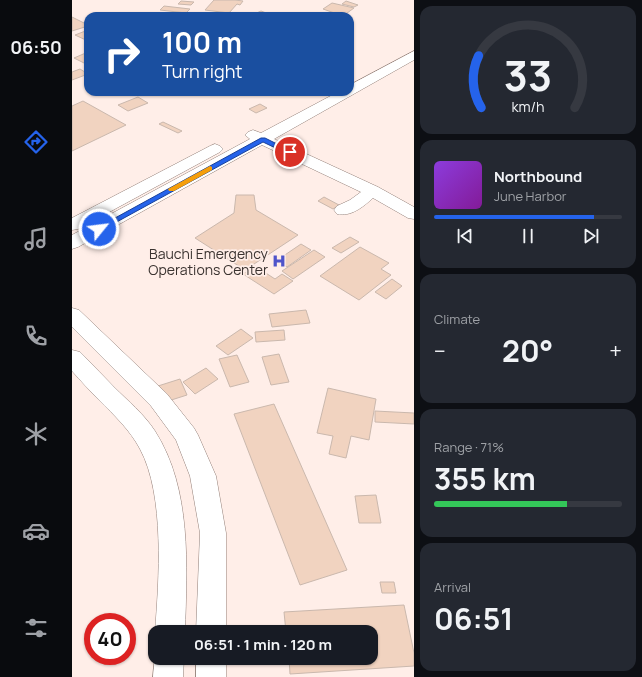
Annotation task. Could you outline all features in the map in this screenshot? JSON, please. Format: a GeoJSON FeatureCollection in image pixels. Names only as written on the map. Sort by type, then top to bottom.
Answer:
{"type":"FeatureCollection","features":[{"type":"Feature","properties":{"kind":"street"},"geometry":{"type":"LineString","coordinates":[[354,75],[414,42]]}},
{"type":"Feature","properties":{"kind":"street"},"geometry":{"type":"LineString","coordinates":[[354,88],[414,55]]}},
{"type":"Feature","properties":{"kind":"street"},"geometry":{"type":"LineString","coordinates":[[72,224],[314,96]]}},
{"type":"Feature","properties":{"kind":"street"},"geometry":{"type":"LineString","coordinates":[[72,244],[340,96]]}},
{"type":"Feature","properties":{"kind":"street"},"geometry":{"type":"LineString","coordinates":[[247,132],[372,191],[414,214]]}},
{"type":"Feature","properties":{"kind":"street"},"geometry":{"type":"LineString","coordinates":[[344,210],[356,204],[372,191]]}},
{"type":"Feature","properties":{"kind":"street"},"geometry":{"type":"LineString","coordinates":[[72,315],[159,400],[186,435],[203,476],[213,533],[211,625]]}},
{"type":"Feature","properties":{"kind":"street"},"geometry":{"type":"LineString","coordinates":[[72,358],[137,425],[154,454],[162,478],[171,522],[173,578],[170,625]]}},
{"type":"Feature","properties":{"kind":"street"},"geometry":{"type":"LineString","coordinates":[[168,677],[169,665]]}},
{"type":"Feature","properties":{"kind":"street"},"geometry":{"type":"LineString","coordinates":[[210,677],[211,665]]}},
{"type":"Feature","properties":{"kind":"building"},"geometry":{"type":"Polygon","coordinates":[[[214,0],[243,1],[240,5],[237,4],[230,12],[205,10],[214,0]]]}},
{"type":"Feature","properties":{"kind":"building"},"geometry":{"type":"Polygon","coordinates":[[[181,1],[194,2],[191,5],[178,4],[181,1]]]}},
{"type":"Feature","properties":{"kind":"building"},"geometry":{"type":"Polygon","coordinates":[[[346,1],[358,5],[354,7],[342,4],[346,1]]]}},
{"type":"Feature","properties":{"kind":"building"},"geometry":{"type":"Polygon","coordinates":[[[332,3],[354,8],[348,12],[332,12],[323,9],[332,3]]]}},
{"type":"Feature","properties":{"kind":"building"},"geometry":{"type":"Polygon","coordinates":[[[164,6],[190,9],[187,12],[160,10],[164,6]]]}},
{"type":"Feature","properties":{"kind":"building"},"geometry":{"type":"Polygon","coordinates":[[[72,17],[84,23],[84,27],[72,31],[72,17]]]}},
{"type":"Feature","properties":{"kind":"building"},"geometry":{"type":"Polygon","coordinates":[[[84,32],[84,39],[75,35],[84,32]]]}},
{"type":"Feature","properties":{"kind":"building"},"geometry":{"type":"Polygon","coordinates":[[[84,54],[84,63],[74,58],[84,54]]]}},
{"type":"Feature","properties":{"kind":"building"},"geometry":{"type":"Polygon","coordinates":[[[80,69],[84,72],[84,76],[72,80],[72,72],[80,69]]]}},
{"type":"Feature","properties":{"kind":"building"},"geometry":{"type":"Polygon","coordinates":[[[138,97],[148,103],[128,111],[118,105],[138,97]]]}},
{"type":"Feature","properties":{"kind":"building"},"geometry":{"type":"Polygon","coordinates":[[[83,101],[126,125],[72,151],[72,106],[83,101]]]}},
{"type":"Feature","properties":{"kind":"building"},"geometry":{"type":"Polygon","coordinates":[[[260,104],[267,108],[256,113],[249,109],[260,104]]]}},
{"type":"Feature","properties":{"kind":"building"},"geometry":{"type":"Polygon","coordinates":[[[163,122],[182,131],[178,133],[159,124],[163,122]]]}},
{"type":"Feature","properties":{"kind":"building"},"geometry":{"type":"Polygon","coordinates":[[[236,195],[254,195],[256,210],[298,235],[245,270],[195,238],[234,213],[236,195]]]}},
{"type":"Feature","properties":{"kind":"building"},"geometry":{"type":"Polygon","coordinates":[[[324,197],[339,205],[333,209],[318,201],[324,197]]]}},
{"type":"Feature","properties":{"kind":"building"},"geometry":{"type":"Polygon","coordinates":[[[350,237],[359,242],[341,253],[332,248],[350,237]]]}},
{"type":"Feature","properties":{"kind":"building"},"geometry":{"type":"Polygon","coordinates":[[[301,244],[311,250],[287,267],[276,261],[301,244]]]}},
{"type":"Feature","properties":{"kind":"building"},"geometry":{"type":"Polygon","coordinates":[[[360,247],[389,263],[381,269],[391,275],[359,300],[320,276],[360,247]]]}},
{"type":"Feature","properties":{"kind":"building"},"geometry":{"type":"Polygon","coordinates":[[[314,250],[325,257],[293,279],[282,271],[314,250]]]}},
{"type":"Feature","properties":{"kind":"building"},"geometry":{"type":"Polygon","coordinates":[[[255,266],[275,279],[282,274],[293,281],[274,294],[243,274],[255,266]]]}},
{"type":"Feature","properties":{"kind":"building"},"geometry":{"type":"Polygon","coordinates":[[[392,279],[402,286],[386,299],[375,292],[392,279]]]}},
{"type":"Feature","properties":{"kind":"building"},"geometry":{"type":"Polygon","coordinates":[[[306,310],[310,323],[272,327],[269,314],[306,310]]]}},
{"type":"Feature","properties":{"kind":"building"},"geometry":{"type":"Polygon","coordinates":[[[241,329],[253,338],[228,355],[216,346],[241,329]]]}},
{"type":"Feature","properties":{"kind":"building"},"geometry":{"type":"Polygon","coordinates":[[[284,330],[285,340],[256,342],[255,332],[284,330]]]}},
{"type":"Feature","properties":{"kind":"building"},"geometry":{"type":"Polygon","coordinates":[[[279,354],[289,382],[271,385],[262,357],[279,354]]]}},
{"type":"Feature","properties":{"kind":"building"},"geometry":{"type":"Polygon","coordinates":[[[237,355],[249,382],[230,387],[219,359],[237,355]]]}},
{"type":"Feature","properties":{"kind":"building"},"geometry":{"type":"Polygon","coordinates":[[[206,368],[218,379],[195,394],[183,382],[206,368]]]}},
{"type":"Feature","properties":{"kind":"building"},"geometry":{"type":"Polygon","coordinates":[[[180,379],[187,395],[165,402],[158,386],[180,379]]]}},
{"type":"Feature","properties":{"kind":"building"},"geometry":{"type":"Polygon","coordinates":[[[328,388],[376,399],[369,440],[351,436],[346,458],[329,454],[333,436],[317,433],[328,388]]]}},
{"type":"Feature","properties":{"kind":"building"},"geometry":{"type":"Polygon","coordinates":[[[274,404],[347,570],[300,585],[234,414],[274,404]]]}},
{"type":"Feature","properties":{"kind":"building"},"geometry":{"type":"Polygon","coordinates":[[[375,411],[414,413],[414,424],[375,422],[375,411]]]}},
{"type":"Feature","properties":{"kind":"building"},"geometry":{"type":"Polygon","coordinates":[[[376,495],[381,523],[359,523],[355,496],[376,495]]]}},
{"type":"Feature","properties":{"kind":"building"},"geometry":{"type":"Polygon","coordinates":[[[380,582],[394,582],[396,593],[382,593],[380,582]]]}},
{"type":"Feature","properties":{"kind":"building"},"geometry":{"type":"Polygon","coordinates":[[[404,605],[414,653],[414,666],[290,674],[289,665],[378,665],[378,625],[285,625],[284,612],[404,605]]]}},
{"type":"Feature","properties":{"kind":"slow traffic"},"geometry":{"type":"LineString","coordinates":[[172,189],[210,168]]}},
{"type":"Feature","properties":{"kind":"place","name":"Bauchi Emergency Operations Center"},"geometry":{"type":"Point","coordinates":[279,261]}},
{"type":"Feature","properties":{"kind":"route"},"geometry":{"type":"LineString","coordinates":[[99,229],[263,139],[290,152]]}}]}
